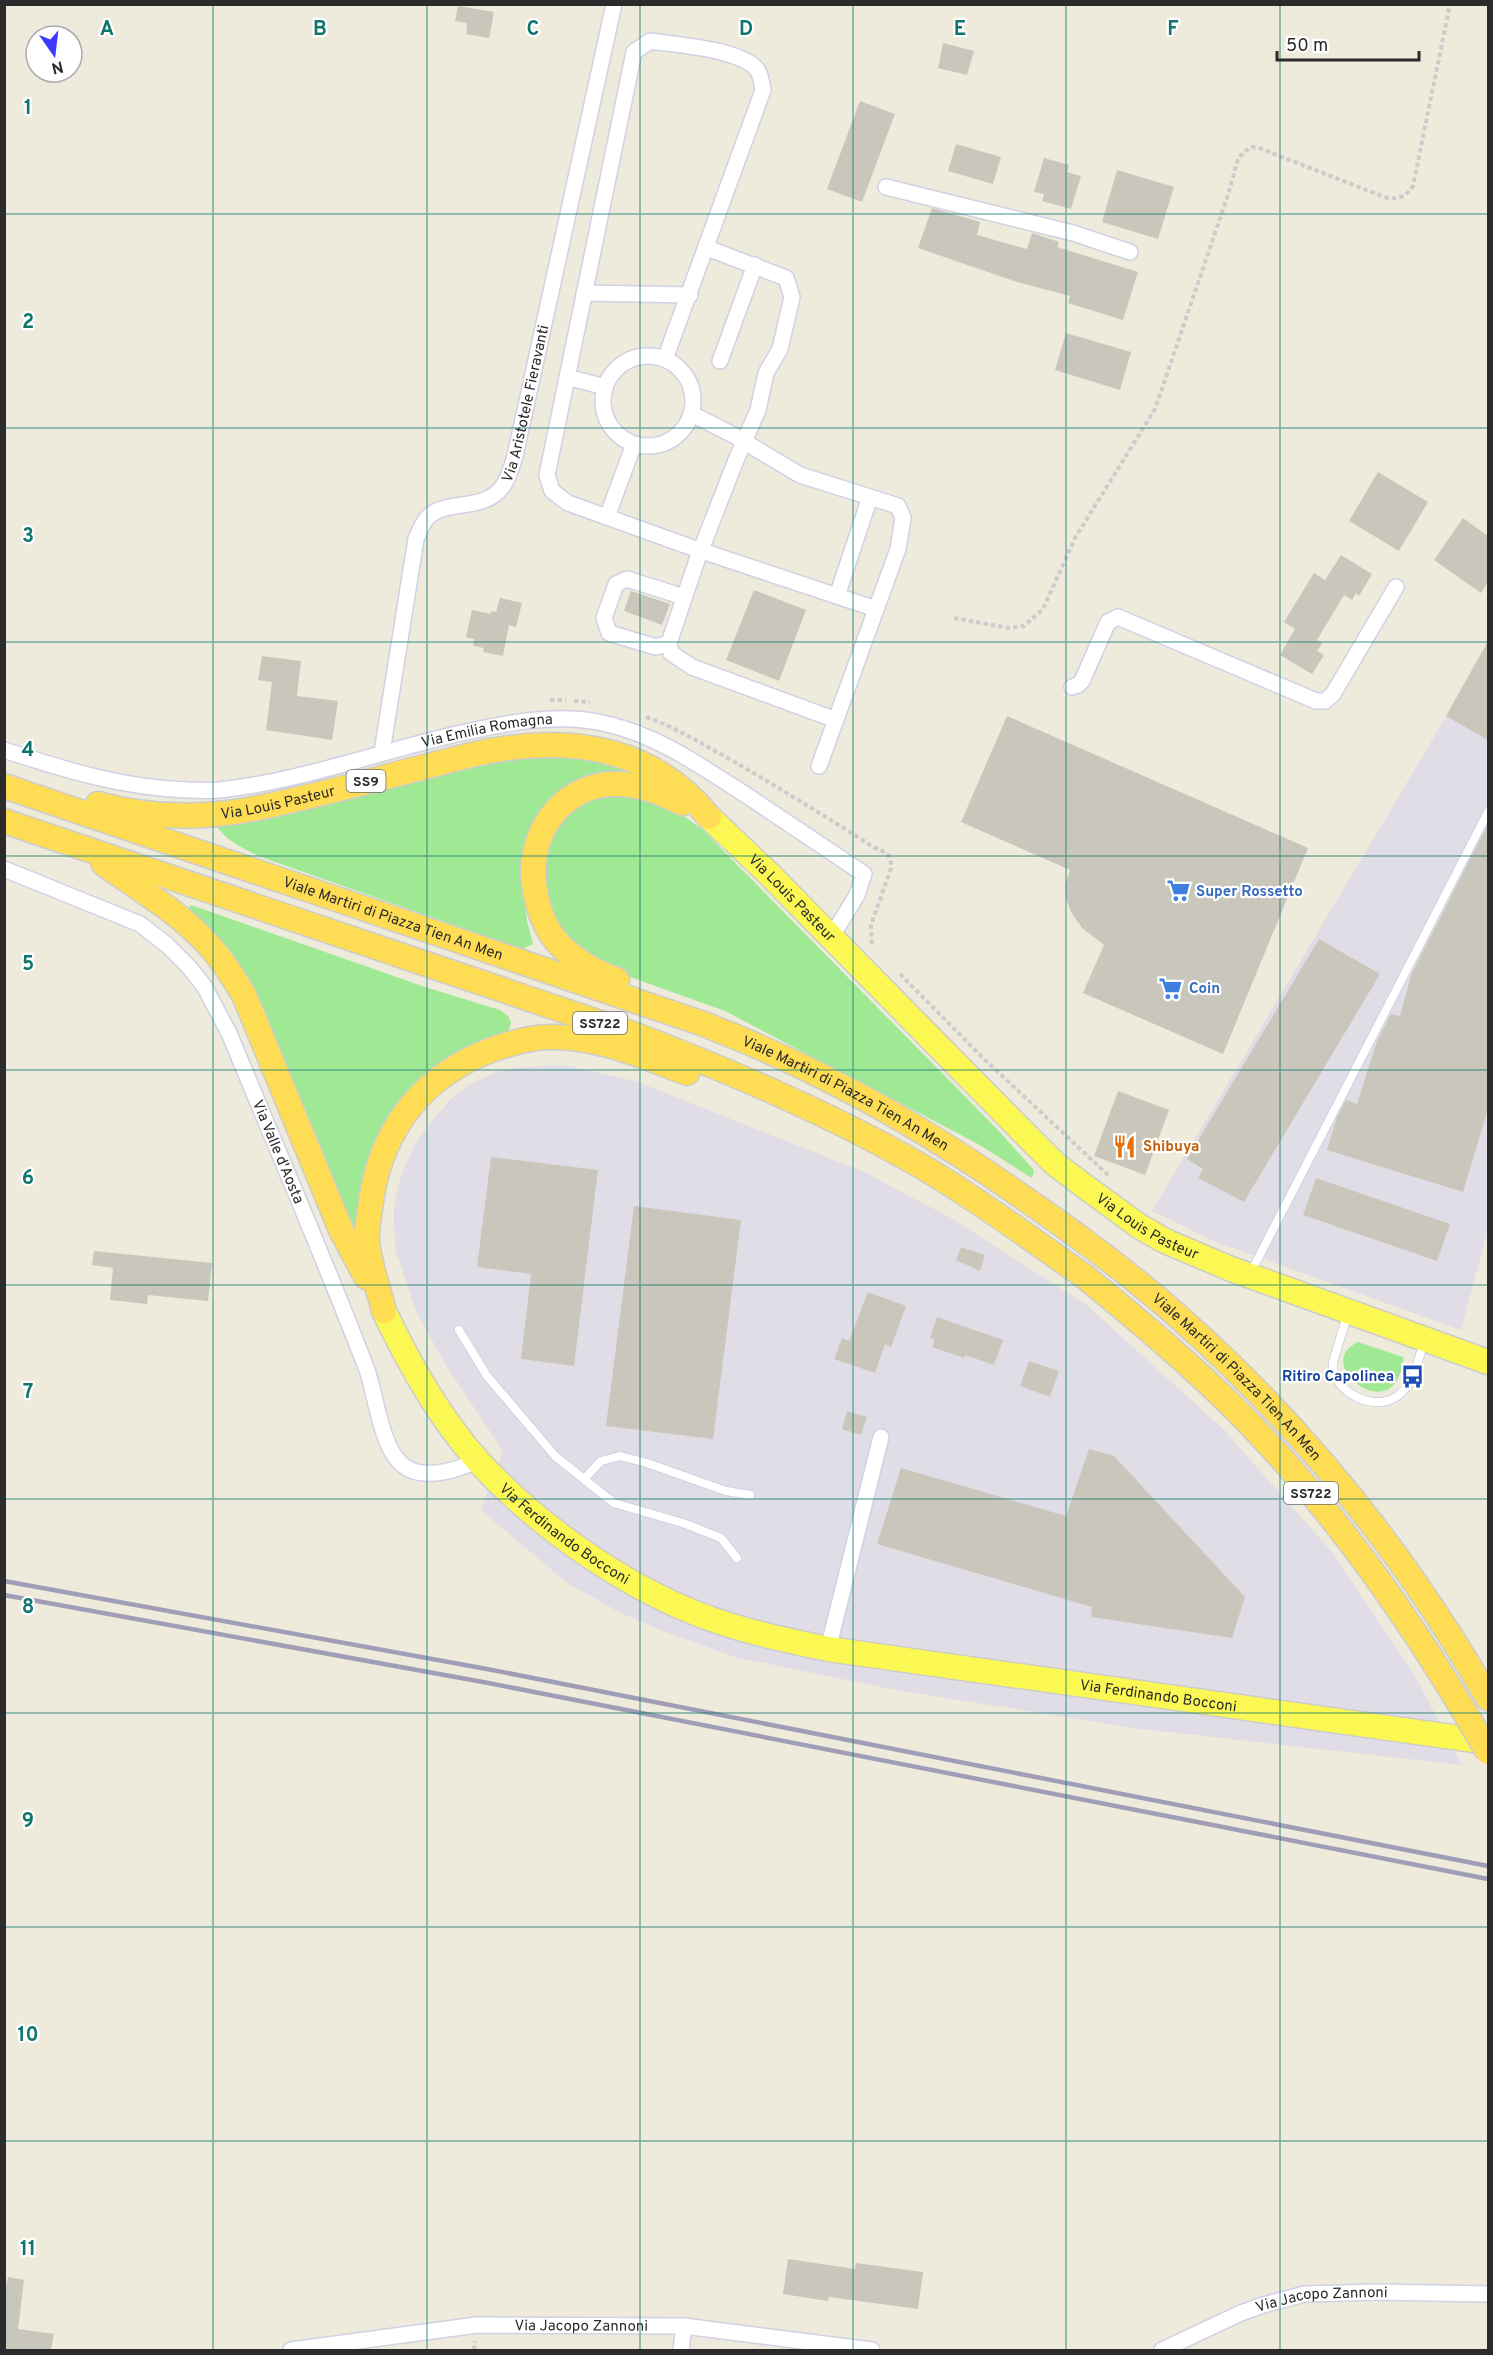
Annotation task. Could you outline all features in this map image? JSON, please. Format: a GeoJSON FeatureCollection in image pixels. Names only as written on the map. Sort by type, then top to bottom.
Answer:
{"type":"FeatureCollection","features":[{"type":"Feature","properties":{"kind":"highway","name":"Via Louis Pasteur"},"geometry":{"type":"LineString","coordinates":[[4,784],[36,786],[114,808],[167,815],[195,815],[235,812],[269,805],[493,750],[554,744],[584,746],[637,761],[693,797],[709,817]]}},
{"type":"Feature","properties":{"kind":"highway","name":"Viale Martiri di Piazza Tien An Men"},"geometry":{"type":"LineString","coordinates":[[4,784],[752,1042],[918,1128],[977,1165],[1103,1255],[1181,1319],[1221,1356],[1319,1459],[1392,1547],[1488,1698]]}},
{"type":"Feature","properties":{"kind":"highway","name":"SS722"},"geometry":{"type":"LineString","coordinates":[[709,817],[648,788],[611,784],[581,792],[553,812],[536,842],[533,880],[537,902],[544,921],[557,942],[580,962],[599,973],[707,1016],[752,1042]]}},
{"type":"Feature","properties":{"kind":"highway","name":"Viale Martiri di Piazza Tien An Men"},"geometry":{"type":"LineString","coordinates":[[4,821],[633,1034],[733,1074],[824,1116],[880,1144],[959,1189],[1084,1276],[1206,1381],[1244,1419],[1307,1488],[1360,1554],[1410,1624],[1455,1694],[1488,1752]]}},
{"type":"Feature","properties":{"kind":"highway"},"geometry":{"type":"LineString","coordinates":[[80,847],[176,914],[201,937],[226,967],[244,995],[341,1230],[384,1311]]}},
{"type":"Feature","properties":{"kind":"highway"},"geometry":{"type":"LineString","coordinates":[[384,1311],[367,1240],[378,1165],[390,1138],[413,1101],[438,1079],[464,1062],[495,1048],[523,1040],[551,1036],[578,1039],[642,1057],[750,1097],[824,1116]]}},
{"type":"Feature","properties":{"kind":"main road","name":"Via Louis Pasteur"},"geometry":{"type":"LineString","coordinates":[[709,817],[769,874],[830,939],[1055,1164],[1139,1226],[1165,1240],[1249,1276],[1488,1362]]}},
{"type":"Feature","properties":{"kind":"main road","name":"Via Ferdinando Bocconi"},"geometry":{"type":"LineString","coordinates":[[384,1311],[416,1374],[478,1460],[547,1525],[623,1578],[712,1619],[756,1634],[828,1649],[1488,1742]]}},
{"type":"Feature","properties":{"kind":"street","name":"Via Aristotele Fieravanti"},"geometry":{"type":"LineString","coordinates":[[382,752],[416,539],[428,518],[434,513],[442,509],[477,504],[495,494],[506,481],[515,456],[614,4]]}},
{"type":"Feature","properties":{"kind":"street"},"geometry":{"type":"LineString","coordinates":[[665,358],[690,296],[763,90],[759,72],[749,62],[723,53],[650,40],[634,52],[547,475],[552,491],[568,503],[606,517],[700,551],[876,609]]}},
{"type":"Feature","properties":{"kind":"street"},"geometry":{"type":"LineString","coordinates":[[886,187],[1073,233],[1130,252]]}},
{"type":"Feature","properties":{"kind":"street"},"geometry":{"type":"LineString","coordinates":[[706,248],[786,278],[792,297],[780,350],[766,372],[758,410],[700,551],[684,597],[669,643],[671,653],[692,667],[836,720]]}},
{"type":"Feature","properties":{"kind":"street"},"geometry":{"type":"LineString","coordinates":[[720,361],[755,265]]}},
{"type":"Feature","properties":{"kind":"street"},"geometry":{"type":"LineString","coordinates":[[584,293],[690,296]]}},
{"type":"Feature","properties":{"kind":"street"},"geometry":{"type":"LineString","coordinates":[[644,356],[665,358],[677,365],[689,381],[694,401],[692,414],[686,427],[669,440],[649,446],[634,444],[615,431],[608,421],[603,399],[605,387],[612,374],[623,363],[644,356]]}},
{"type":"Feature","properties":{"kind":"street"},"geometry":{"type":"LineString","coordinates":[[567,378],[605,387]]}},
{"type":"Feature","properties":{"kind":"street"},"geometry":{"type":"LineString","coordinates":[[692,414],[744,441],[800,475],[898,506],[903,518],[898,549],[819,766]]}},
{"type":"Feature","properties":{"kind":"street"},"geometry":{"type":"LineString","coordinates":[[606,517],[634,444]]}},
{"type":"Feature","properties":{"kind":"street"},"geometry":{"type":"LineString","coordinates":[[837,596],[870,497]]}},
{"type":"Feature","properties":{"kind":"street"},"geometry":{"type":"LineString","coordinates":[[669,643],[656,647],[609,633],[604,618],[616,584],[627,579],[684,597]]}},
{"type":"Feature","properties":{"kind":"street"},"geometry":{"type":"LineString","coordinates":[[1072,687],[1082,681],[1108,621],[1118,617],[1316,701],[1325,701],[1333,694],[1396,587]]}},
{"type":"Feature","properties":{"kind":"street","name":"Via Emilia Romagna"},"geometry":{"type":"LineString","coordinates":[[4,750],[82,775],[121,784],[217,791],[267,783],[382,752],[504,723],[538,720],[607,723],[647,738],[700,765],[864,874],[857,895],[830,939]]}},
{"type":"Feature","properties":{"kind":"street","name":"Via Valle d'Aosta"},"geometry":{"type":"LineString","coordinates":[[4,869],[140,924],[167,945],[189,967],[204,986],[229,1033],[367,1372],[394,1456],[405,1467],[418,1472],[448,1472],[478,1460]]}},
{"type":"Feature","properties":{"kind":"street"},"geometry":{"type":"LineString","coordinates":[[828,1649],[880,1437]]}},
{"type":"Feature","properties":{"kind":"street","name":"Via Jacopo Zannoni"},"geometry":{"type":"LineString","coordinates":[[1162,2350],[1241,2313],[1305,2294],[1376,2292],[1488,2294]]}},
{"type":"Feature","properties":{"kind":"street","name":"Via Jacopo Zannoni"},"geometry":{"type":"LineString","coordinates":[[291,2350],[477,2325],[684,2326],[872,2350]]}},
{"type":"Feature","properties":{"kind":"street"},"geometry":{"type":"LineString","coordinates":[[681,2350],[684,2326]]}},
{"type":"Feature","properties":{"kind":"lane"},"geometry":{"type":"LineString","coordinates":[[1249,1276],[1488,812]]}},
{"type":"Feature","properties":{"kind":"lane"},"geometry":{"type":"LineString","coordinates":[[1348,1311],[1332,1370],[1336,1382],[1343,1389],[1362,1398],[1379,1401],[1400,1396],[1409,1383],[1425,1339]]}},
{"type":"Feature","properties":{"kind":"lane"},"geometry":{"type":"LineString","coordinates":[[459,1329],[487,1376],[556,1456],[584,1479],[614,1503],[682,1523],[721,1538],[737,1557]]}},
{"type":"Feature","properties":{"kind":"lane"},"geometry":{"type":"LineString","coordinates":[[584,1479],[601,1461],[620,1456],[647,1463],[726,1491],[750,1495]]}},
{"type":"Feature","properties":{"kind":"path"},"geometry":{"type":"LineString","coordinates":[[954,618],[1009,628],[1024,626],[1042,609],[1076,538],[1155,409],[1224,207],[1238,159],[1245,151],[1252,147],[1258,148],[1388,198],[1406,195],[1413,186],[1450,4]]}},
{"type":"Feature","properties":{"kind":"path"},"geometry":{"type":"LineString","coordinates":[[546,701],[594,703]]}},
{"type":"Feature","properties":{"kind":"path"},"geometry":{"type":"LineString","coordinates":[[645,716],[686,735],[775,786],[875,848],[887,852],[892,859],[891,868],[871,925],[870,942],[874,952]]}},
{"type":"Feature","properties":{"kind":"path"},"geometry":{"type":"LineString","coordinates":[[896,972],[922,995],[982,1057],[1117,1183]]}},
{"type":"Feature","properties":{"kind":"shaded area"},"geometry":{"type":"Polygon","coordinates":[[[1488,646],[1488,1229],[1461,1330],[1213,1241],[1152,1211],[1488,646]]]}},
{"type":"Feature","properties":{"kind":"shaded area"},"geometry":{"type":"Polygon","coordinates":[[[563,1065],[635,1081],[864,1172],[951,1218],[1088,1306],[1224,1430],[1332,1552],[1415,1676],[1462,1765],[1133,1728],[885,1688],[735,1657],[621,1613],[567,1583],[481,1510],[503,1451],[445,1364],[416,1311],[396,1251],[394,1226],[394,1207],[401,1176],[414,1146],[450,1100],[469,1085],[491,1074],[512,1068],[563,1065]]]}},
{"type":"Feature","properties":{"kind":"green space"},"geometry":{"type":"Polygon","coordinates":[[[519,756],[585,756],[634,772],[582,782],[523,884],[527,921],[533,944],[522,949],[261,857],[230,840],[215,824],[519,756]]]}},
{"type":"Feature","properties":{"kind":"green space"},"geometry":{"type":"Polygon","coordinates":[[[615,793],[668,805],[702,829],[998,1130],[1034,1170],[1032,1178],[978,1144],[725,1011],[585,958],[555,926],[541,872],[556,823],[587,800],[615,793]]]}},
{"type":"Feature","properties":{"kind":"green space"},"geometry":{"type":"Polygon","coordinates":[[[191,905],[425,987],[500,1010],[508,1016],[511,1022],[509,1030],[503,1034],[425,1077],[355,1241],[299,1095],[261,1006],[238,964],[207,926],[188,909],[191,905]]]}},
{"type":"Feature","properties":{"kind":"green space"},"geometry":{"type":"Polygon","coordinates":[[[1358,1342],[1403,1357],[1400,1374],[1388,1389],[1377,1392],[1365,1389],[1354,1382],[1346,1372],[1343,1361],[1347,1351],[1358,1342]]]}},
{"type":"Feature","properties":{"kind":"building"},"geometry":{"type":"Polygon","coordinates":[[[458,6],[494,12],[489,38],[466,34],[467,23],[455,21],[458,6]]]}},
{"type":"Feature","properties":{"kind":"building"},"geometry":{"type":"Polygon","coordinates":[[[943,43],[974,51],[967,75],[938,68],[943,43]]]}},
{"type":"Feature","properties":{"kind":"building"},"geometry":{"type":"Polygon","coordinates":[[[860,101],[895,114],[862,202],[827,189],[860,101]]]}},
{"type":"Feature","properties":{"kind":"building"},"geometry":{"type":"Polygon","coordinates":[[[956,144],[1001,157],[993,184],[948,171],[956,144]]]}},
{"type":"Feature","properties":{"kind":"building"},"geometry":{"type":"Polygon","coordinates":[[[1044,158],[1069,165],[1067,172],[1081,176],[1071,209],[1042,201],[1044,194],[1034,192],[1044,158]]]}},
{"type":"Feature","properties":{"kind":"building"},"geometry":{"type":"Polygon","coordinates":[[[1117,170],[1174,187],[1158,239],[1102,222],[1117,170]]]}},
{"type":"Feature","properties":{"kind":"building"},"geometry":{"type":"Polygon","coordinates":[[[932,208],[980,222],[977,235],[1027,249],[1032,233],[1059,242],[1057,247],[1138,272],[1123,320],[1068,303],[1070,296],[1017,282],[918,248],[932,208]]]}},
{"type":"Feature","properties":{"kind":"building"},"geometry":{"type":"Polygon","coordinates":[[[1066,333],[1131,352],[1120,390],[1055,370],[1066,333]]]}},
{"type":"Feature","properties":{"kind":"building"},"geometry":{"type":"Polygon","coordinates":[[[1378,472],[1428,502],[1399,551],[1349,521],[1378,472]]]}},
{"type":"Feature","properties":{"kind":"building"},"geometry":{"type":"Polygon","coordinates":[[[1463,518],[1488,536],[1488,582],[1481,593],[1434,560],[1463,518]]]}},
{"type":"Feature","properties":{"kind":"building"},"geometry":{"type":"Polygon","coordinates":[[[1341,555],[1372,574],[1359,596],[1356,593],[1352,600],[1344,595],[1317,640],[1322,643],[1317,651],[1324,655],[1312,674],[1280,655],[1295,629],[1284,622],[1314,573],[1325,580],[1341,555]]]}},
{"type":"Feature","properties":{"kind":"building"},"geometry":{"type":"Polygon","coordinates":[[[754,590],[806,610],[779,681],[726,660],[754,590]]]}},
{"type":"Feature","properties":{"kind":"building"},"geometry":{"type":"Polygon","coordinates":[[[631,591],[670,604],[662,625],[624,611],[631,591]]]}},
{"type":"Feature","properties":{"kind":"building"},"geometry":{"type":"Polygon","coordinates":[[[500,598],[522,603],[516,627],[509,625],[503,656],[483,652],[484,648],[473,646],[474,639],[466,637],[472,610],[491,614],[491,611],[496,612],[500,598]]]}},
{"type":"Feature","properties":{"kind":"building"},"geometry":{"type":"Polygon","coordinates":[[[1488,641],[1488,740],[1446,716],[1488,641]]]}},
{"type":"Feature","properties":{"kind":"building"},"geometry":{"type":"Polygon","coordinates":[[[262,656],[301,661],[297,696],[338,701],[332,740],[266,730],[272,682],[258,680],[262,656]]]}},
{"type":"Feature","properties":{"kind":"building","name":"Super Rossetto"},"geometry":{"type":"Polygon","coordinates":[[[1007,716],[1308,848],[1223,1054],[1083,993],[1104,945],[1082,928],[1071,912],[1066,898],[1065,884],[1070,870],[961,822],[1007,716]]]}},
{"type":"Feature","properties":{"kind":"building"},"geometry":{"type":"Polygon","coordinates":[[[1488,824],[1488,1109],[1463,1192],[1327,1150],[1337,1117],[1346,1100],[1357,1104],[1377,1041],[1391,1014],[1400,1016],[1411,975],[1488,824]]]}},
{"type":"Feature","properties":{"kind":"building"},"geometry":{"type":"Polygon","coordinates":[[[1319,939],[1380,974],[1244,1202],[1198,1178],[1203,1169],[1187,1159],[1319,939]]]}},
{"type":"Feature","properties":{"kind":"building"},"geometry":{"type":"Polygon","coordinates":[[[1118,1091],[1169,1110],[1145,1175],[1094,1156],[1118,1091]]]}},
{"type":"Feature","properties":{"kind":"building"},"geometry":{"type":"Polygon","coordinates":[[[491,1157],[598,1170],[574,1366],[521,1359],[531,1274],[477,1267],[491,1157]]]}},
{"type":"Feature","properties":{"kind":"building"},"geometry":{"type":"Polygon","coordinates":[[[1316,1178],[1450,1224],[1437,1261],[1303,1215],[1316,1178]]]}},
{"type":"Feature","properties":{"kind":"building"},"geometry":{"type":"Polygon","coordinates":[[[634,1206],[741,1220],[713,1439],[606,1426],[634,1206]]]}},
{"type":"Feature","properties":{"kind":"building"},"geometry":{"type":"Polygon","coordinates":[[[961,1247],[985,1255],[980,1271],[956,1260],[961,1247]]]}},
{"type":"Feature","properties":{"kind":"building"},"geometry":{"type":"Polygon","coordinates":[[[94,1251],[212,1263],[208,1301],[148,1295],[147,1304],[110,1300],[113,1268],[92,1265],[94,1251]]]}},
{"type":"Feature","properties":{"kind":"building"},"geometry":{"type":"Polygon","coordinates":[[[868,1292],[906,1306],[891,1347],[885,1344],[875,1373],[834,1359],[842,1338],[849,1341],[868,1292]]]}},
{"type":"Feature","properties":{"kind":"building"},"geometry":{"type":"Polygon","coordinates":[[[937,1317],[1003,1340],[994,1365],[932,1347],[935,1340],[930,1338],[937,1317]]]}},
{"type":"Feature","properties":{"kind":"building"},"geometry":{"type":"Polygon","coordinates":[[[1029,1361],[1059,1371],[1050,1397],[1020,1386],[1029,1361]]]}},
{"type":"Feature","properties":{"kind":"building"},"geometry":{"type":"Polygon","coordinates":[[[847,1411],[867,1417],[861,1435],[842,1429],[847,1411]]]}},
{"type":"Feature","properties":{"kind":"building"},"geometry":{"type":"Polygon","coordinates":[[[1089,1449],[1114,1456],[1245,1597],[1232,1638],[1091,1617],[1092,1607],[877,1544],[901,1468],[1066,1516],[1089,1449]]]}},
{"type":"Feature","properties":{"kind":"building"},"geometry":{"type":"Polygon","coordinates":[[[788,2259],[855,2269],[856,2263],[923,2272],[918,2309],[829,2297],[828,2301],[783,2294],[788,2259]]]}},
{"type":"Feature","properties":{"kind":"building"},"geometry":{"type":"Polygon","coordinates":[[[8,2277],[24,2280],[18,2329],[54,2334],[51,2350],[4,2350],[4,2295],[8,2277]]]}},
{"type":"Feature","properties":{"kind":"railway"},"geometry":{"type":"LineString","coordinates":[[4,1581],[487,1669],[1488,1866]]}},
{"type":"Feature","properties":{"kind":"railway"},"geometry":{"type":"LineString","coordinates":[[4,1595],[483,1682],[1488,1879]]}},
{"type":"Feature","properties":{"kind":"place","name":"Super Rossetto"},"geometry":{"type":"Point","coordinates":[1178,891]}},
{"type":"Feature","properties":{"kind":"place","name":"Coin"},"geometry":{"type":"Point","coordinates":[1171,988]}},
{"type":"Feature","properties":{"kind":"place","name":"Shibuya"},"geometry":{"type":"Point","coordinates":[1125,1146]}},
{"type":"Feature","properties":{"kind":"place","name":"Ritiro Capolinea"},"geometry":{"type":"Point","coordinates":[1412,1376]}}]}
